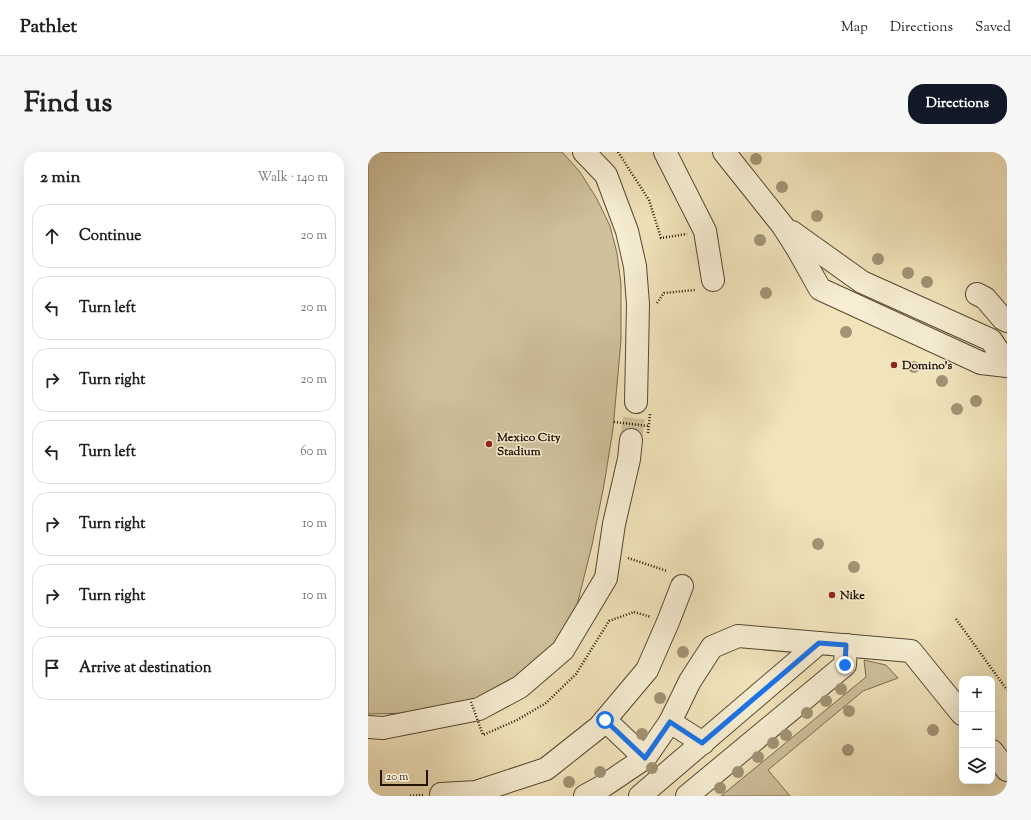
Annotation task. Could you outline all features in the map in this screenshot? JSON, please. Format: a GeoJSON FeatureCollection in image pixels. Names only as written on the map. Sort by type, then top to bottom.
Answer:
{"type":"FeatureCollection","features":[{"type":"Feature","properties":{"kind":"street"},"geometry":{"type":"LineString","coordinates":[[584,152],[606,175],[627,231],[635,266],[643,406]]}},
{"type":"Feature","properties":{"kind":"street"},"geometry":{"type":"LineString","coordinates":[[665,152],[705,231],[704,285]]}},
{"type":"Feature","properties":{"kind":"street"},"geometry":{"type":"LineString","coordinates":[[724,152],[783,226],[820,289],[981,363],[1007,365]]}},
{"type":"Feature","properties":{"kind":"street"},"geometry":{"type":"LineString","coordinates":[[783,226],[862,282],[991,340],[1007,365]]}},
{"type":"Feature","properties":{"kind":"street"},"geometry":{"type":"LineString","coordinates":[[977,294],[985,298],[1003,319],[1007,321]]}},
{"type":"Feature","properties":{"kind":"street"},"geometry":{"type":"LineString","coordinates":[[368,727],[383,728],[479,709],[520,687],[563,650],[606,578],[614,524],[630,459],[640,437]]}},
{"type":"Feature","properties":{"kind":"street"},"geometry":{"type":"LineString","coordinates":[[434,794],[476,792],[546,769],[599,727],[647,670],[682,586]]}},
{"type":"Feature","properties":{"kind":"street"},"geometry":{"type":"LineString","coordinates":[[585,796],[605,785],[645,758],[670,722],[690,681],[712,647],[738,636],[910,651],[960,712]]}},
{"type":"Feature","properties":{"kind":"street"},"geometry":{"type":"LineString","coordinates":[[640,796],[819,643]]}},
{"type":"Feature","properties":{"kind":"street"},"geometry":{"type":"LineString","coordinates":[[687,796],[845,665],[846,645]]}},
{"type":"Feature","properties":{"kind":"street"},"geometry":{"type":"LineString","coordinates":[[605,720],[645,758]]}},
{"type":"Feature","properties":{"kind":"street"},"geometry":{"type":"LineString","coordinates":[[670,722],[702,743]]}},
{"type":"Feature","properties":{"kind":"street"},"geometry":{"type":"LineString","coordinates":[[995,755],[1007,770]]}},
{"type":"Feature","properties":{"kind":"path"},"geometry":{"type":"LineString","coordinates":[[618,152],[649,200],[662,238],[679,235]]}},
{"type":"Feature","properties":{"kind":"path"},"geometry":{"type":"LineString","coordinates":[[655,305],[664,293],[704,285]]}},
{"type":"Feature","properties":{"kind":"path"},"geometry":{"type":"LineString","coordinates":[[643,406],[649,426]]}},
{"type":"Feature","properties":{"kind":"path"},"geometry":{"type":"LineString","coordinates":[[614,422],[649,426]]}},
{"type":"Feature","properties":{"kind":"path"},"geometry":{"type":"LineString","coordinates":[[640,437],[649,426]]}},
{"type":"Feature","properties":{"kind":"path"},"geometry":{"type":"LineString","coordinates":[[628,552],[628,559],[666,571]]}},
{"type":"Feature","properties":{"kind":"path"},"geometry":{"type":"LineString","coordinates":[[471,702],[483,735],[517,720],[546,703],[576,674],[609,621],[634,612],[656,619]]}},
{"type":"Feature","properties":{"kind":"path"},"geometry":{"type":"LineString","coordinates":[[956,619],[1007,690]]}},
{"type":"Feature","properties":{"kind":"path"},"geometry":{"type":"LineString","coordinates":[[410,796],[434,794]]}},
{"type":"Feature","properties":{"kind":"shaded area","name":"Mexico City Stadium"},"geometry":{"type":"Polygon","coordinates":[[[368,152],[562,152],[580,172],[597,199],[610,226],[617,253],[621,284],[621,340],[613,429],[592,545],[577,605],[563,632],[544,656],[522,675],[471,702],[413,713],[368,714],[368,152]]]}},
{"type":"Feature","properties":{"kind":"shaded area"},"geometry":{"type":"Polygon","coordinates":[[[864,660],[886,665],[898,678],[863,691],[768,770],[790,796],[721,796],[866,677],[864,660]]]}},
{"type":"Feature","properties":{"kind":"tunnel"},"geometry":{"type":"LineString","coordinates":[[631,440],[636,402]]}},
{"type":"Feature","properties":{"kind":"place","name":"Domino's"},"geometry":{"type":"Point","coordinates":[894,365]}},
{"type":"Feature","properties":{"kind":"place","name":"Mexico City Stadium"},"geometry":{"type":"Point","coordinates":[489,444]}},
{"type":"Feature","properties":{"kind":"place","name":"Nike"},"geometry":{"type":"Point","coordinates":[832,595]}},
{"type":"Feature","properties":{"kind":"route"},"geometry":{"type":"LineString","coordinates":[[605,720],[645,758],[670,722],[702,743],[819,643],[846,645],[845,665]]}}]}
